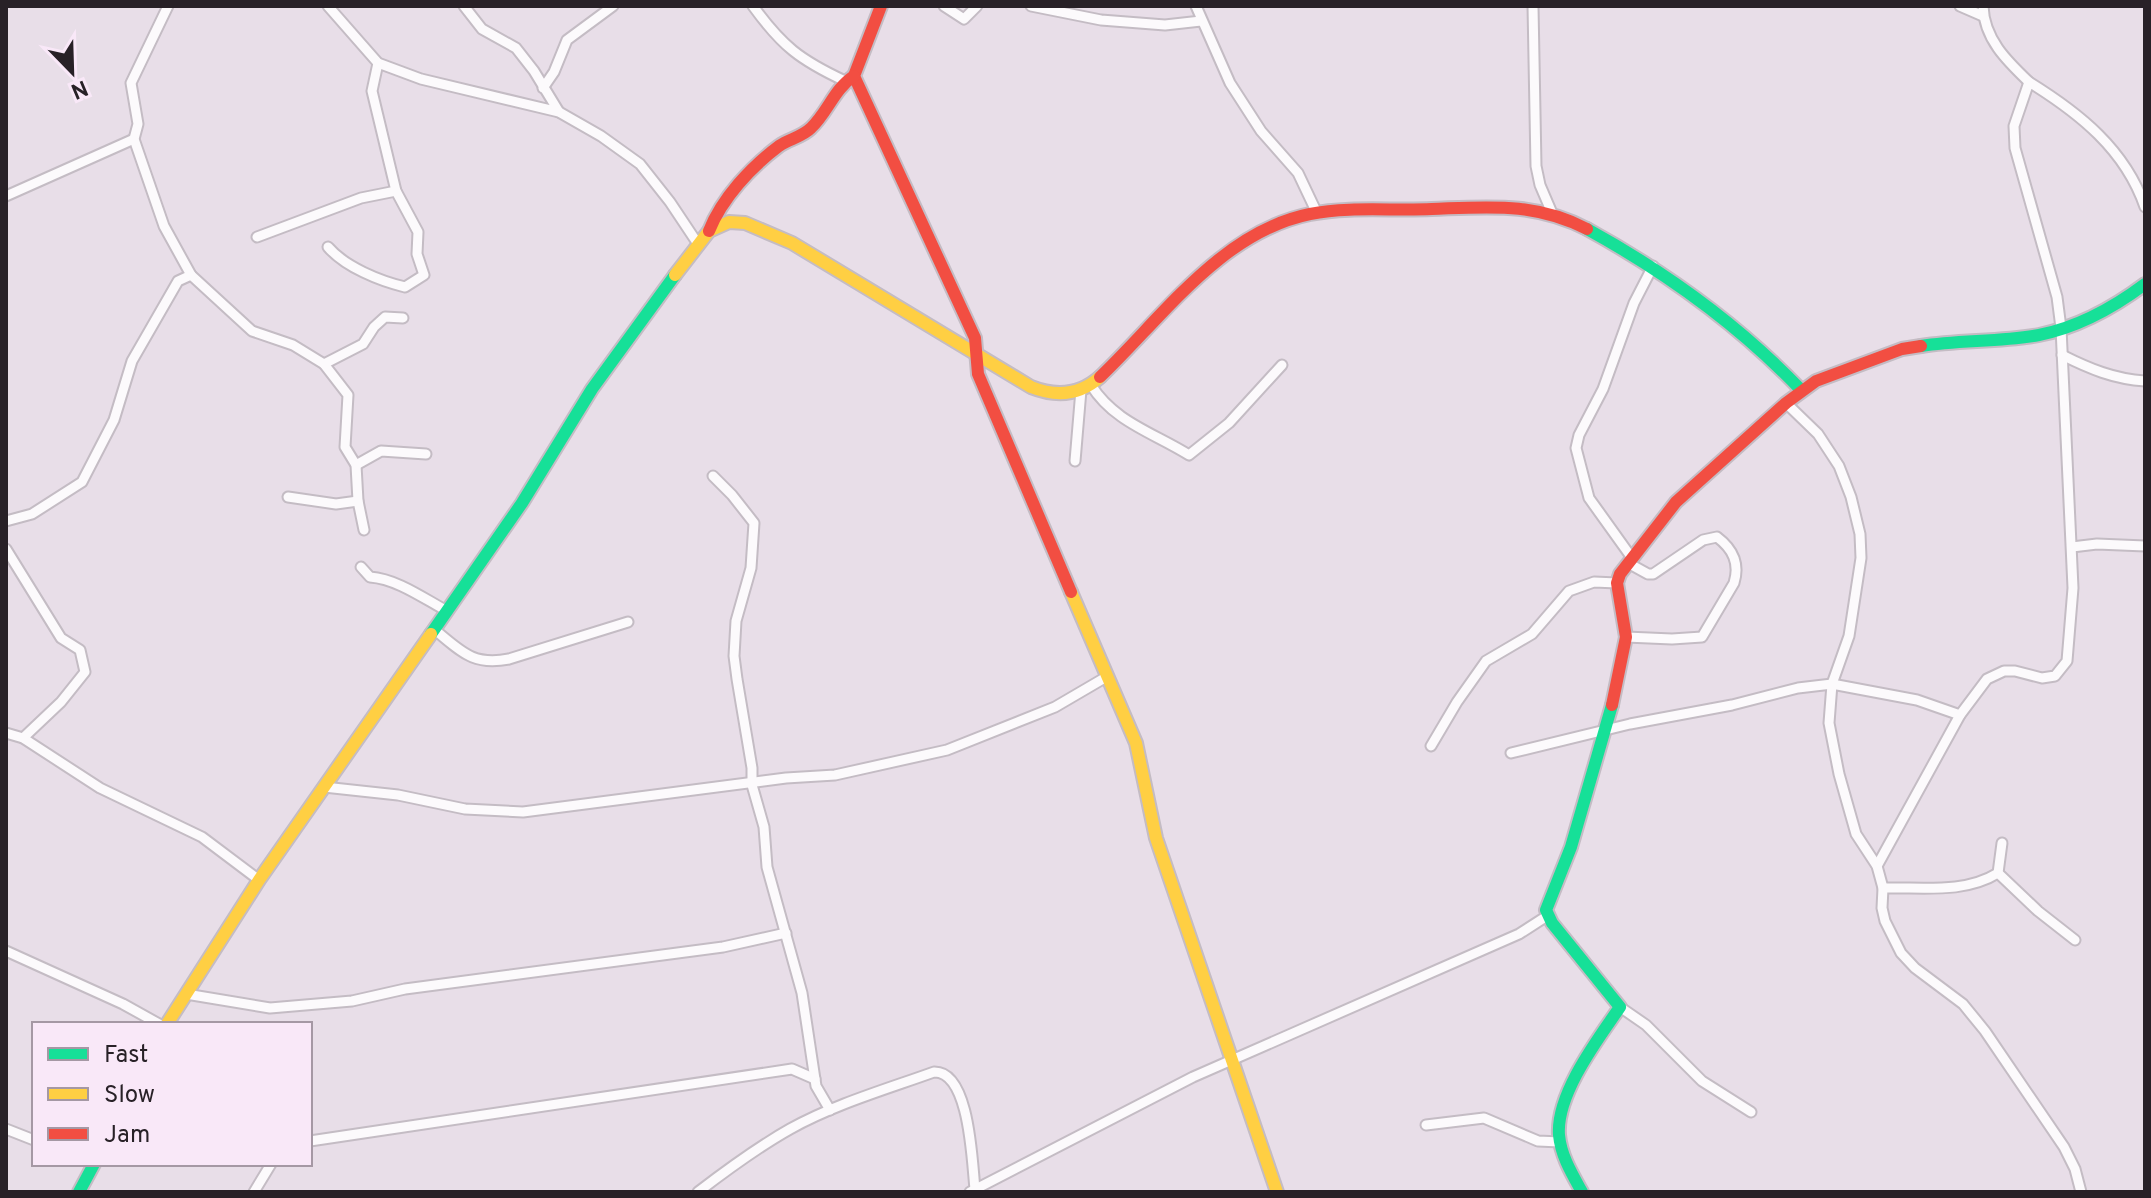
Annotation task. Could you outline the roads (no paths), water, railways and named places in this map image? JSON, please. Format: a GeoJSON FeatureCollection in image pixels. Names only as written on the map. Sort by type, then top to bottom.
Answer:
{"type":"FeatureCollection","features":[{"type":"Feature","properties":{"kind":"street"},"geometry":{"type":"LineString","coordinates":[[168,6],[131,83],[138,124],[134,139],[164,226],[191,275],[252,331],[293,345],[324,364],[348,395],[345,447],[356,465],[358,501],[364,530]]}},
{"type":"Feature","properties":{"kind":"street"},"geometry":{"type":"LineString","coordinates":[[328,6],[378,63],[421,79],[559,112],[601,136],[640,164],[698,244]]}},
{"type":"Feature","properties":{"kind":"street"},"geometry":{"type":"LineString","coordinates":[[464,6],[482,29],[516,48],[559,112]]}},
{"type":"Feature","properties":{"kind":"street"},"geometry":{"type":"LineString","coordinates":[[543,88],[554,72],[567,40],[613,6]]}},
{"type":"Feature","properties":{"kind":"street"},"geometry":{"type":"LineString","coordinates":[[753,6],[776,37],[813,66],[849,78],[975,338],[978,374],[1136,743],[1156,838],[1277,1192]]}},
{"type":"Feature","properties":{"kind":"street"},"geometry":{"type":"LineString","coordinates":[[168,1022],[259,880],[522,503],[623,343],[709,231],[713,217],[725,202],[781,145],[807,132],[827,111],[849,78],[881,6]]}},
{"type":"Feature","properties":{"kind":"street"},"geometry":{"type":"LineString","coordinates":[[944,6],[964,19],[977,6]]}},
{"type":"Feature","properties":{"kind":"street"},"geometry":{"type":"LineString","coordinates":[[1031,6],[1101,20],[1165,25],[1201,21]]}},
{"type":"Feature","properties":{"kind":"street"},"geometry":{"type":"LineString","coordinates":[[1196,6],[1230,83],[1261,131],[1298,173],[1316,211]]}},
{"type":"Feature","properties":{"kind":"street"},"geometry":{"type":"LineString","coordinates":[[1533,6],[1536,166],[1552,213]]}},
{"type":"Feature","properties":{"kind":"street"},"geometry":{"type":"LineString","coordinates":[[1960,6],[1983,11],[1999,54],[2029,82],[2068,106],[2113,148],[2138,187],[2145,207]]}},
{"type":"Feature","properties":{"kind":"street"},"geometry":{"type":"LineString","coordinates":[[328,247],[337,257],[394,284],[405,287],[424,275],[417,254],[418,232],[396,191],[372,91],[378,63]]}},
{"type":"Feature","properties":{"kind":"street"},"geometry":{"type":"LineString","coordinates":[[1877,866],[1960,715],[1994,674],[2015,671],[2042,678],[2055,676],[2067,661],[2073,588],[2061,328],[2057,297],[2015,148],[2014,126],[2029,82]]}},
{"type":"Feature","properties":{"kind":"street"},"geometry":{"type":"LineString","coordinates":[[6,196],[134,139]]}},
{"type":"Feature","properties":{"kind":"street"},"geometry":{"type":"LineString","coordinates":[[257,237],[361,198],[396,191]]}},
{"type":"Feature","properties":{"kind":"street"},"geometry":{"type":"LineString","coordinates":[[709,231],[729,222],[745,223],[769,232],[792,243],[954,343],[978,353],[1030,388],[1047,394],[1071,394],[1086,388],[1234,250],[1281,221],[1316,211],[1505,208],[1552,213],[1653,266],[1686,288],[1773,360],[1801,390]]}},
{"type":"Feature","properties":{"kind":"street"},"geometry":{"type":"LineString","coordinates":[[1626,637],[1702,637],[1737,574],[1733,553],[1717,537],[1703,540],[1653,574],[1648,574],[1630,560],[1589,498],[1576,448],[1579,435],[1603,389],[1634,303],[1653,266]]}},
{"type":"Feature","properties":{"kind":"street"},"geometry":{"type":"LineString","coordinates":[[6,521],[32,514],[82,482],[114,420],[132,361],[178,281],[191,275]]}},
{"type":"Feature","properties":{"kind":"street"},"geometry":{"type":"LineString","coordinates":[[1751,1112],[1702,1081],[1646,1025],[1620,1007],[1547,916],[1549,901],[1571,847],[1607,729],[1626,637],[1617,583],[1620,574],[1676,502],[1801,390],[1816,381],[1902,349],[1956,341],[2038,335],[2079,324],[2120,303],[2145,284]]}},
{"type":"Feature","properties":{"kind":"street"},"geometry":{"type":"LineString","coordinates":[[324,364],[363,344],[385,317],[403,318]]}},
{"type":"Feature","properties":{"kind":"street"},"geometry":{"type":"LineString","coordinates":[[954,343],[969,326]]}},
{"type":"Feature","properties":{"kind":"street"},"geometry":{"type":"LineString","coordinates":[[2062,355],[2093,371],[2125,380],[2145,381]]}},
{"type":"Feature","properties":{"kind":"street"},"geometry":{"type":"LineString","coordinates":[[1086,388],[1137,428],[1189,455],[1229,423],[1282,365]]}},
{"type":"Feature","properties":{"kind":"street"},"geometry":{"type":"LineString","coordinates":[[1075,461],[1086,388]]}},
{"type":"Feature","properties":{"kind":"street"},"geometry":{"type":"LineString","coordinates":[[1786,403],[1818,434],[1839,466],[1860,534],[1861,558],[1849,636],[1832,684],[1829,723],[1856,834],[1877,866],[1883,888],[1885,921],[1901,953],[1915,968],[1963,1004],[1985,1031],[2064,1147],[2075,1169],[2081,1192]]}},
{"type":"Feature","properties":{"kind":"street"},"geometry":{"type":"LineString","coordinates":[[356,465],[381,451],[426,454]]}},
{"type":"Feature","properties":{"kind":"street"},"geometry":{"type":"LineString","coordinates":[[713,476],[754,523],[753,552],[736,621],[734,656],[752,785],[764,827],[767,867],[802,993],[815,1079],[830,1110]]}},
{"type":"Feature","properties":{"kind":"street"},"geometry":{"type":"LineString","coordinates":[[288,497],[336,504],[358,501]]}},
{"type":"Feature","properties":{"kind":"street"},"geometry":{"type":"LineString","coordinates":[[2072,547],[2097,544],[2145,546]]}},
{"type":"Feature","properties":{"kind":"street"},"geometry":{"type":"LineString","coordinates":[[6,549],[61,638],[80,650],[85,672],[61,702],[23,738]]}},
{"type":"Feature","properties":{"kind":"street"},"geometry":{"type":"LineString","coordinates":[[361,567],[370,577],[405,588],[447,611]]}},
{"type":"Feature","properties":{"kind":"street"},"geometry":{"type":"LineString","coordinates":[[1431,746],[1486,661],[1532,634],[1569,591],[1594,582],[1617,583]]}},
{"type":"Feature","properties":{"kind":"street"},"geometry":{"type":"LineString","coordinates":[[435,630],[460,651],[490,663],[628,622]]}},
{"type":"Feature","properties":{"kind":"street"},"geometry":{"type":"LineString","coordinates":[[324,787],[398,795],[465,809],[523,812],[752,785],[786,778],[835,775],[947,750],[1055,707],[1108,676]]}},
{"type":"Feature","properties":{"kind":"street"},"geometry":{"type":"LineString","coordinates":[[1511,753],[1607,729],[1732,705],[1798,688],[1832,684],[1917,700],[1960,715]]}},
{"type":"Feature","properties":{"kind":"street"},"geometry":{"type":"LineString","coordinates":[[6,733],[23,738],[100,788],[202,837],[259,880]]}},
{"type":"Feature","properties":{"kind":"street"},"geometry":{"type":"LineString","coordinates":[[1998,873],[2002,843]]}},
{"type":"Feature","properties":{"kind":"street"},"geometry":{"type":"LineString","coordinates":[[1883,888],[1959,887],[1984,881],[1998,873]]}},
{"type":"Feature","properties":{"kind":"street"},"geometry":{"type":"LineString","coordinates":[[1998,873],[2038,911],[2075,940]]}},
{"type":"Feature","properties":{"kind":"street"},"geometry":{"type":"LineString","coordinates":[[698,1192],[746,1156],[792,1128],[830,1110],[934,1072],[942,1072],[955,1082],[961,1097],[968,1128],[973,1190],[1234,1059],[1519,934],[1547,916]]}},
{"type":"Feature","properties":{"kind":"street"},"geometry":{"type":"LineString","coordinates":[[186,994],[270,1008],[352,1001],[405,989],[723,947],[786,933]]}},
{"type":"Feature","properties":{"kind":"street"},"geometry":{"type":"LineString","coordinates":[[6,951],[155,1022]]}},
{"type":"Feature","properties":{"kind":"street"},"geometry":{"type":"LineString","coordinates":[[1582,1192],[1569,1169],[1560,1142],[1559,1126],[1578,1074],[1620,1007]]}},
{"type":"Feature","properties":{"kind":"street"},"geometry":{"type":"LineString","coordinates":[[312,1141],[792,1069],[815,1079]]}},
{"type":"Feature","properties":{"kind":"street"},"geometry":{"type":"LineString","coordinates":[[1426,1125],[1484,1118],[1538,1141],[1560,1142]]}},
{"type":"Feature","properties":{"kind":"street"},"geometry":{"type":"LineString","coordinates":[[6,1129],[32,1139]]}},
{"type":"Feature","properties":{"kind":"street"},"geometry":{"type":"LineString","coordinates":[[79,1192],[93,1166]]}},
{"type":"Feature","properties":{"kind":"street"},"geometry":{"type":"LineString","coordinates":[[254,1192],[270,1166]]}}]}
